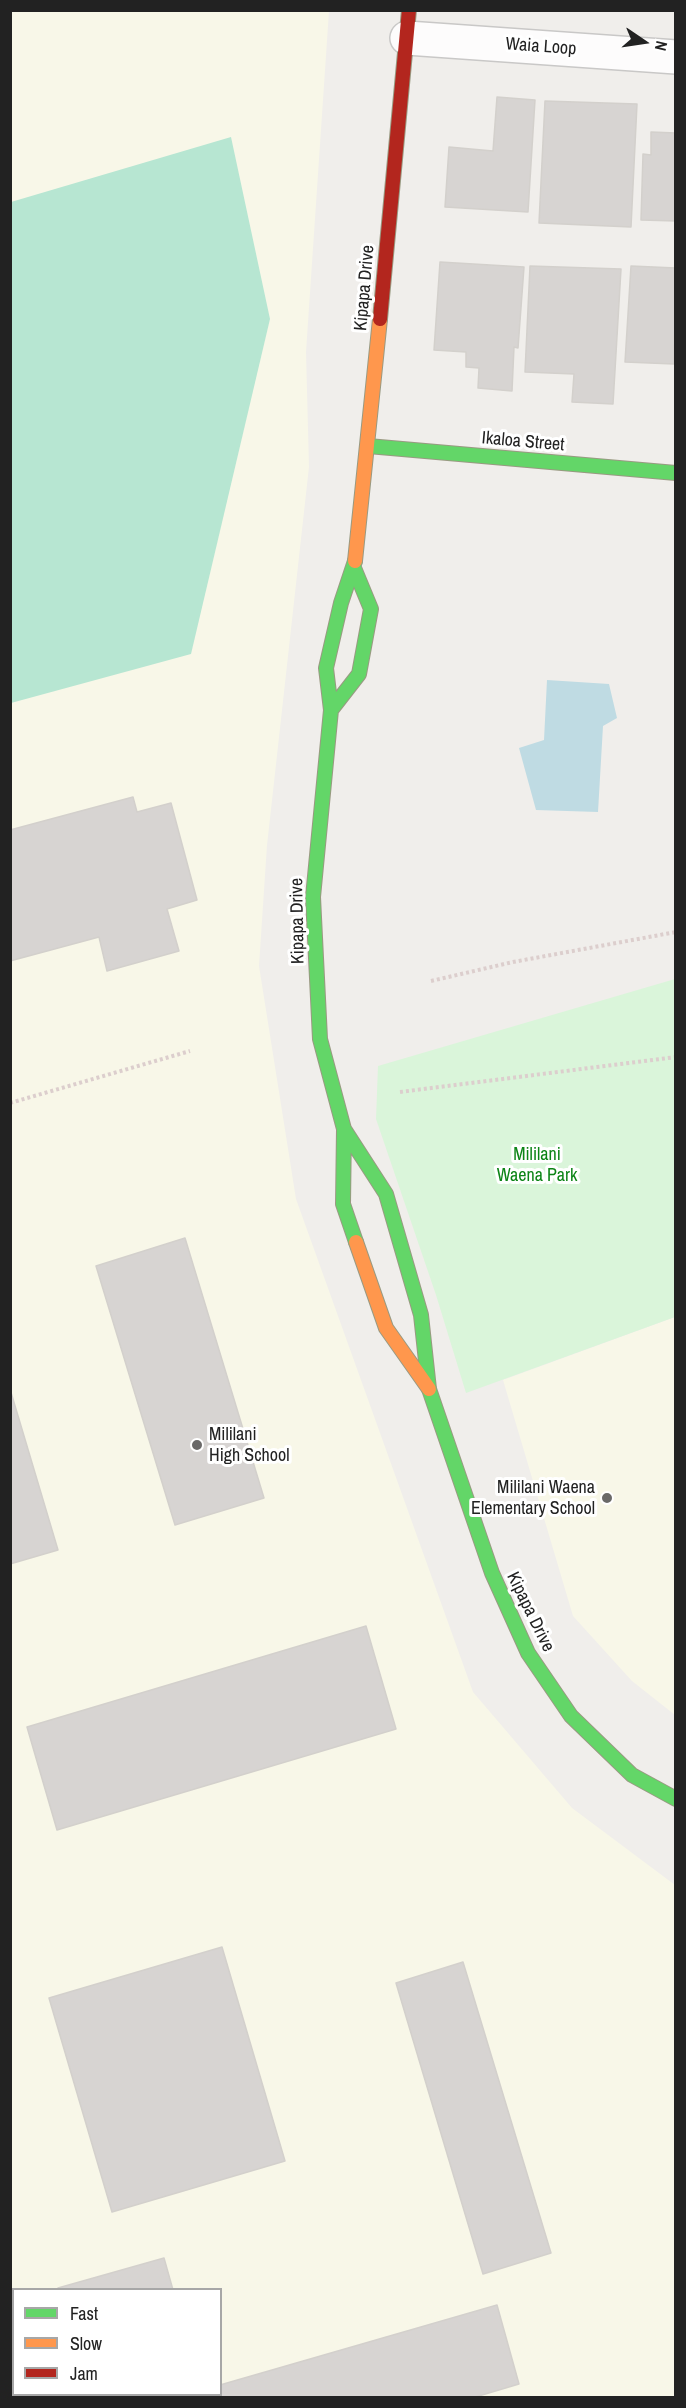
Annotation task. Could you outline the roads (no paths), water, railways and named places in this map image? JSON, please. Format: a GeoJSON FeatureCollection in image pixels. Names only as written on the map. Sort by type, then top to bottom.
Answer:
{"type":"FeatureCollection","features":[{"type":"Feature","properties":{"kind":"street","name":"Waia Loop"},"geometry":{"type":"LineString","coordinates":[[408,24],[675,57]]}},
{"type":"Feature","properties":{"kind":"street","name":"Kipapa Drive"},"geometry":{"type":"LineString","coordinates":[[408,24],[368,446],[354,568],[341,603],[326,668],[331,710],[313,897],[320,1039],[344,1129],[344,1204],[386,1328],[429,1389]]}},
{"type":"Feature","properties":{"kind":"street","name":"Ikaloa Street"},"geometry":{"type":"LineString","coordinates":[[368,446],[675,473]]}},
{"type":"Feature","properties":{"kind":"street","name":"Kipapa Drive"},"geometry":{"type":"LineString","coordinates":[[331,710],[359,674],[371,609],[354,568]]}},
{"type":"Feature","properties":{"kind":"street","name":"Kipapa Drive"},"geometry":{"type":"LineString","coordinates":[[344,1129],[386,1194],[421,1315],[429,1389],[492,1573],[528,1653],[571,1716],[632,1775],[675,1799]]}},
{"type":"Feature","properties":{"kind":"water"},"geometry":{"type":"Polygon","coordinates":[[[547,680],[609,684],[617,718],[603,726],[598,812],[536,810],[519,748],[544,740],[547,680]]]}},
{"type":"Feature","properties":{"kind":"place","name":"Mililani High School"},"geometry":{"type":"Point","coordinates":[197,1445]}},
{"type":"Feature","properties":{"kind":"place","name":"Mililani Waena Elementary School"},"geometry":{"type":"Point","coordinates":[607,1498]}},
{"type":"Feature","properties":{"kind":"park label","name":"Mililani Waena Park"},"geometry":{"type":"Point","coordinates":[537,1165]}}]}
